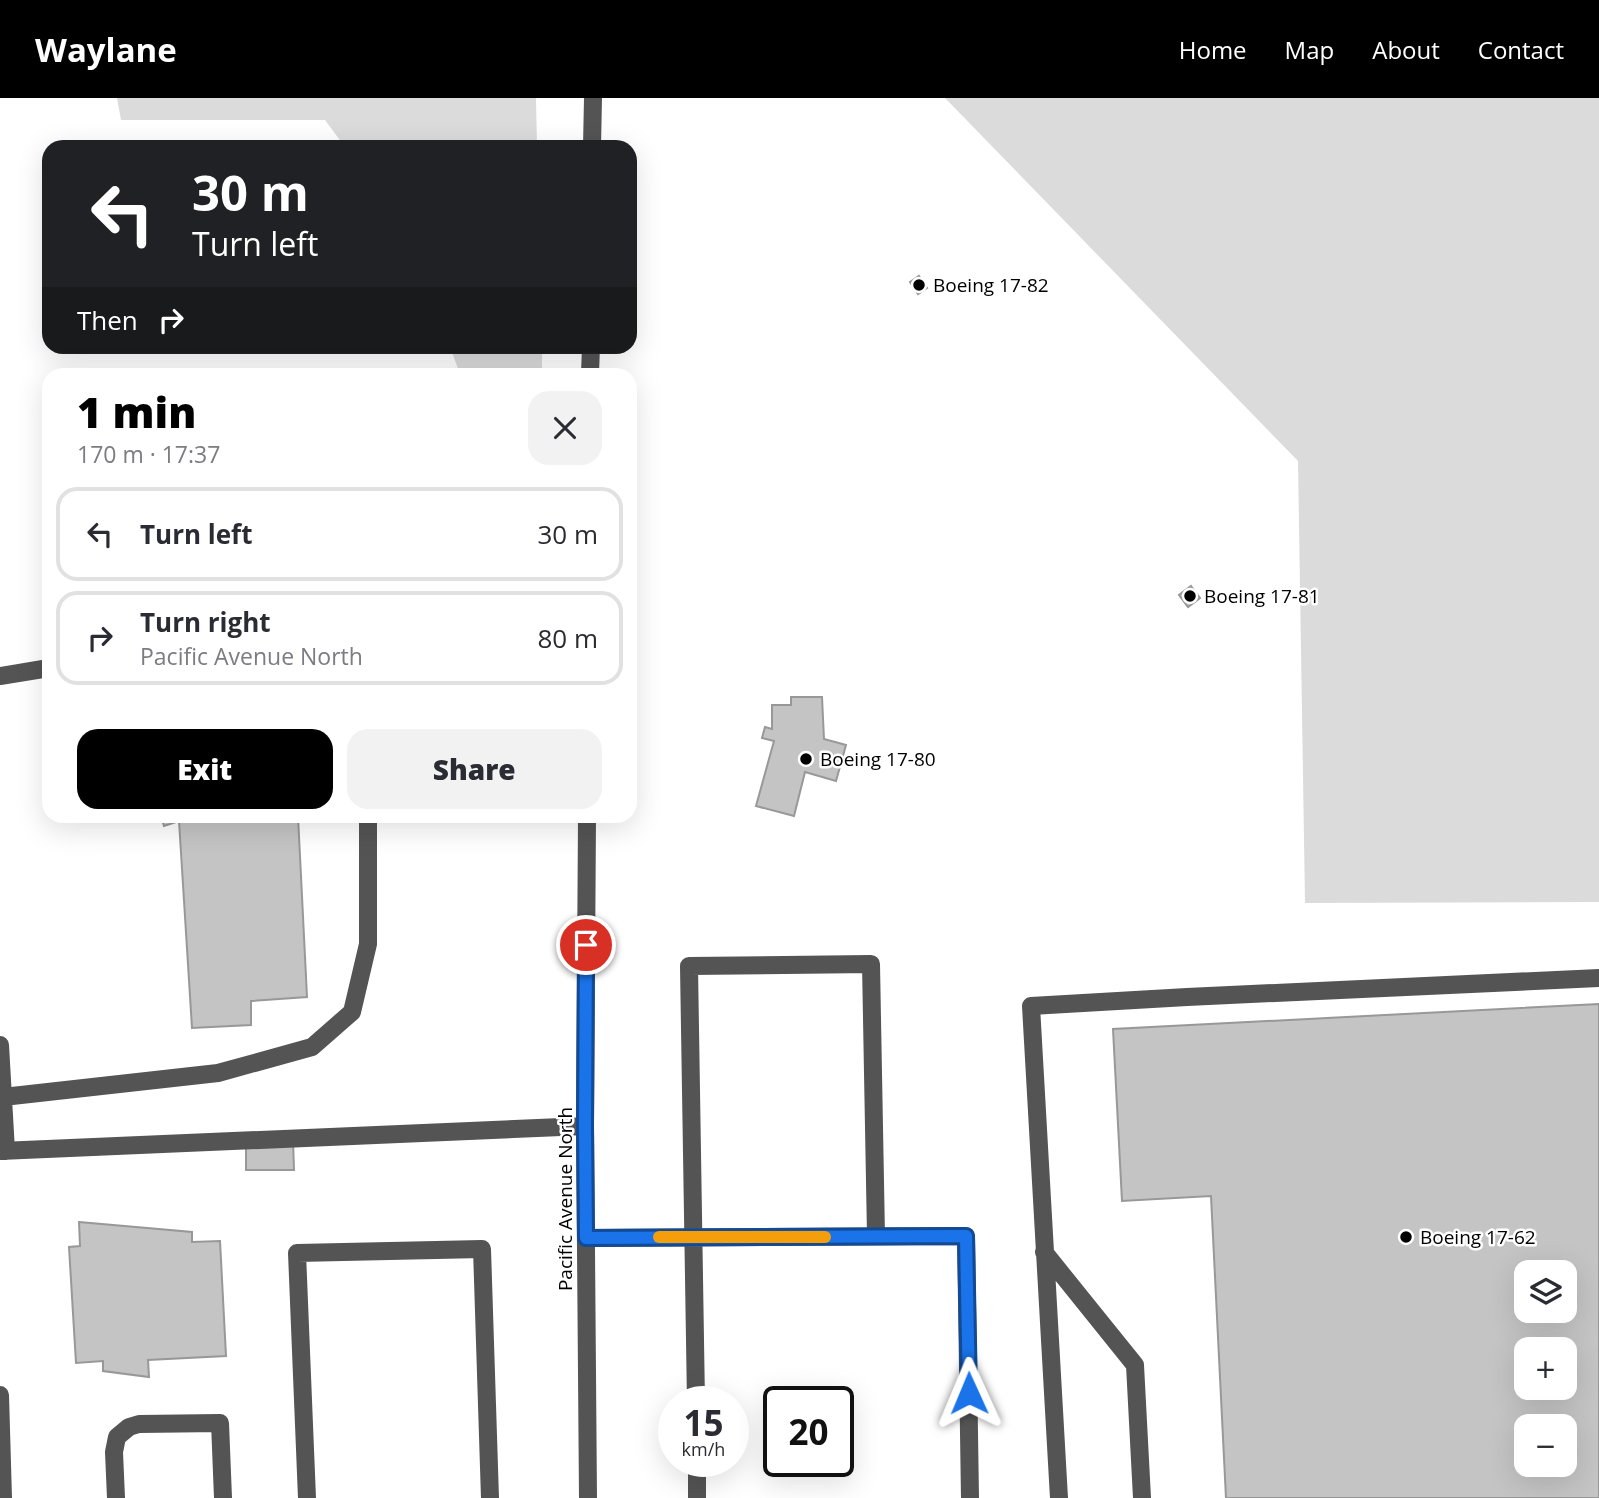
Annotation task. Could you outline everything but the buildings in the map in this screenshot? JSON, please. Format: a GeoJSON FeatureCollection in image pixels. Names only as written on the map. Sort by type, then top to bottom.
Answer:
{"type":"FeatureCollection","features":[{"type":"Feature","properties":{"kind":"street"},"geometry":{"type":"LineString","coordinates":[[592,140],[593,98]]}},
{"type":"Feature","properties":{"kind":"street"},"geometry":{"type":"LineString","coordinates":[[0,676],[42,669]]}},
{"type":"Feature","properties":{"kind":"street"},"geometry":{"type":"LineString","coordinates":[[3,1097],[218,1073],[312,1047],[352,1012],[368,944],[368,823]]}},
{"type":"Feature","properties":{"kind":"street","name":"Pacific Avenue North"},"geometry":{"type":"LineString","coordinates":[[587,823],[585,1126],[588,1498]]}},
{"type":"Feature","properties":{"kind":"street"},"geometry":{"type":"LineString","coordinates":[[696,1386],[689,966],[871,964],[876,1236]]}},
{"type":"Feature","properties":{"kind":"street"},"geometry":{"type":"LineString","coordinates":[[1059,1498],[1031,1006],[1599,978]]}},
{"type":"Feature","properties":{"kind":"street"},"geometry":{"type":"LineString","coordinates":[[0,1045],[3,1151],[585,1126]]}},
{"type":"Feature","properties":{"kind":"street"},"geometry":{"type":"LineString","coordinates":[[586,1238],[966,1236],[970,1498]]}},
{"type":"Feature","properties":{"kind":"street"},"geometry":{"type":"LineString","coordinates":[[307,1498],[297,1253],[482,1250],[490,1498]]}},
{"type":"Feature","properties":{"kind":"street"},"geometry":{"type":"LineString","coordinates":[[1044,1252],[1135,1365],[1142,1498]]}},
{"type":"Feature","properties":{"kind":"street"},"geometry":{"type":"LineString","coordinates":[[0,1395],[3,1498]]}},
{"type":"Feature","properties":{"kind":"street"},"geometry":{"type":"LineString","coordinates":[[116,1498],[117,1437],[129,1427],[139,1424],[220,1423],[222,1498]]}},
{"type":"Feature","properties":{"kind":"street"},"geometry":{"type":"LineString","coordinates":[[697,1477],[697,1498]]}},
{"type":"Feature","properties":{"kind":"shaded area"},"geometry":{"type":"Polygon","coordinates":[[[117,98],[536,98],[537,140],[340,140],[325,120],[121,120],[117,98]]]}},
{"type":"Feature","properties":{"kind":"shaded area"},"geometry":{"type":"Polygon","coordinates":[[[945,98],[1599,98],[1599,902],[1305,903],[1298,461],[945,98]]]}},
{"type":"Feature","properties":{"kind":"shaded area"},"geometry":{"type":"Polygon","coordinates":[[[453,354],[542,354],[542,368],[458,368],[453,354]]]}},
{"type":"Feature","properties":{"kind":"slow traffic"},"geometry":{"type":"LineString","coordinates":[[659,1237],[825,1237]]}},
{"type":"Feature","properties":{"kind":"place","name":"Boeing 17-82"},"geometry":{"type":"Point","coordinates":[919,285]}},
{"type":"Feature","properties":{"kind":"place","name":"Boeing 17-81"},"geometry":{"type":"Point","coordinates":[1190,596]}},
{"type":"Feature","properties":{"kind":"place","name":"Boeing 17-80"},"geometry":{"type":"Point","coordinates":[806,759]}},
{"type":"Feature","properties":{"kind":"place","name":"Boeing 17-62"},"geometry":{"type":"Point","coordinates":[1406,1237]}},
{"type":"Feature","properties":{"kind":"route"},"geometry":{"type":"LineString","coordinates":[[586,945],[586,1238],[966,1236],[969,1393]]}}]}
